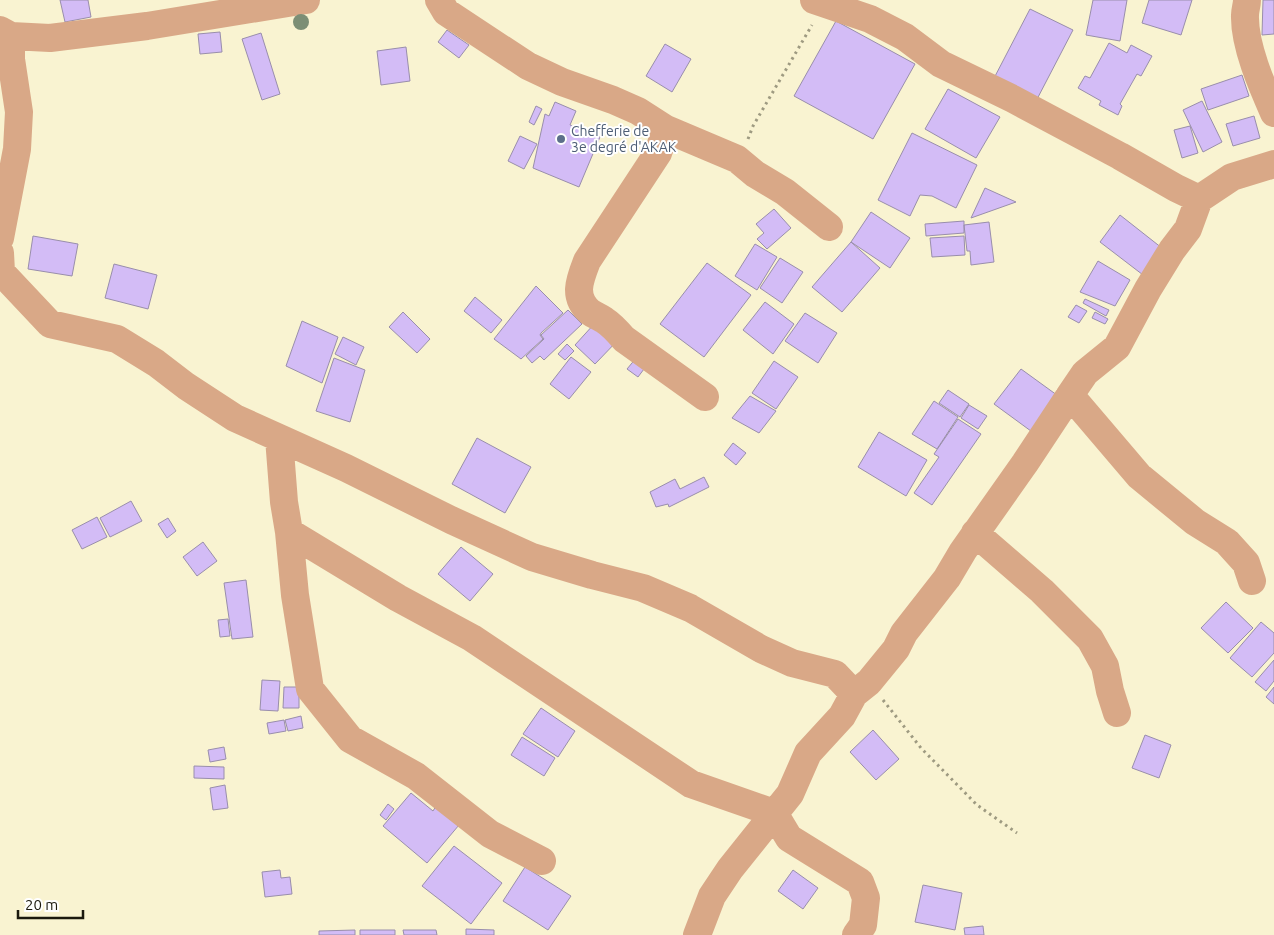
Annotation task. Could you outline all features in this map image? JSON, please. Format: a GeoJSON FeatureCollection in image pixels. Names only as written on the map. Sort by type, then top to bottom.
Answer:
{"type":"FeatureCollection","features":[{"type":"Feature","properties":{"kind":"street"},"geometry":{"type":"LineString","coordinates":[[0,238],[17,149],[19,112],[6,33],[50,38],[70,36],[147,26],[306,0]]}},
{"type":"Feature","properties":{"kind":"street"},"geometry":{"type":"LineString","coordinates":[[439,0],[446,12],[528,66],[562,82],[638,111],[666,129],[736,159],[755,174],[785,192],[829,227]]}},
{"type":"Feature","properties":{"kind":"street"},"geometry":{"type":"LineString","coordinates":[[1248,0],[1245,15],[1248,40],[1260,81],[1274,113]]}},
{"type":"Feature","properties":{"kind":"street"},"geometry":{"type":"LineString","coordinates":[[823,3],[870,20],[904,37],[941,64],[1013,99],[1199,199]]}},
{"type":"Feature","properties":{"kind":"street"},"geometry":{"type":"LineString","coordinates":[[666,129],[658,153],[587,261],[581,276],[580,296],[582,304],[617,330],[624,339],[705,397]]}},
{"type":"Feature","properties":{"kind":"street"},"geometry":{"type":"LineString","coordinates":[[696,935],[712,896],[730,869],[790,794],[808,753],[842,716],[861,688],[896,649],[904,633],[947,578],[962,551],[1026,464],[1086,373],[1117,347],[1148,288],[1188,229],[1199,199],[1232,177],[1274,164]]}},
{"type":"Feature","properties":{"kind":"street"},"geometry":{"type":"LineString","coordinates":[[0,253],[1,272],[50,324],[117,339],[156,363],[186,386],[235,418],[346,468],[532,557],[643,588],[690,608],[761,649],[792,663],[835,674],[861,688]]}},
{"type":"Feature","properties":{"kind":"street"},"geometry":{"type":"LineString","coordinates":[[1070,395],[1139,476],[1195,522],[1228,542],[1246,563],[1252,581]]}},
{"type":"Feature","properties":{"kind":"street"},"geometry":{"type":"LineString","coordinates":[[279,438],[284,502],[295,595],[310,689],[350,739],[416,776],[490,834],[542,861]]}},
{"type":"Feature","properties":{"kind":"street"},"geometry":{"type":"LineString","coordinates":[[289,532],[398,598],[472,638],[691,784],[774,813],[789,838],[860,882],[866,898],[863,925],[856,935]]}},
{"type":"Feature","properties":{"kind":"street"},"geometry":{"type":"LineString","coordinates":[[975,533],[1042,591],[1090,639],[1106,666],[1110,691],[1117,713]]}},
{"type":"Feature","properties":{"kind":"path"},"geometry":{"type":"LineString","coordinates":[[736,159],[810,26],[825,10],[823,3]]}},
{"type":"Feature","properties":{"kind":"path"},"geometry":{"type":"LineString","coordinates":[[861,688],[977,805],[1017,833]]}},
{"type":"Feature","properties":{"kind":"building"},"geometry":{"type":"Polygon","coordinates":[[[60,0],[88,0],[91,17],[65,22],[60,0]]]}},
{"type":"Feature","properties":{"kind":"building"},"geometry":{"type":"Polygon","coordinates":[[[1093,0],[1127,0],[1120,41],[1086,35],[1093,0]]]}},
{"type":"Feature","properties":{"kind":"building"},"geometry":{"type":"Polygon","coordinates":[[[1149,0],[1192,0],[1181,35],[1142,23],[1149,0]]]}},
{"type":"Feature","properties":{"kind":"building"},"geometry":{"type":"Polygon","coordinates":[[[1263,0],[1274,0],[1274,34],[1262,35],[1263,0]]]}},
{"type":"Feature","properties":{"kind":"building"},"geometry":{"type":"Polygon","coordinates":[[[1030,9],[1073,30],[1035,103],[992,82],[1030,9]]]}},
{"type":"Feature","properties":{"kind":"building"},"geometry":{"type":"Polygon","coordinates":[[[836,21],[915,64],[873,139],[794,96],[836,21]]]}},
{"type":"Feature","properties":{"kind":"building"},"geometry":{"type":"Polygon","coordinates":[[[447,30],[469,45],[459,58],[438,42],[447,30]]]}},
{"type":"Feature","properties":{"kind":"building"},"geometry":{"type":"Polygon","coordinates":[[[220,32],[222,52],[200,54],[198,34],[220,32]]]}},
{"type":"Feature","properties":{"kind":"building"},"geometry":{"type":"Polygon","coordinates":[[[261,33],[280,94],[262,100],[242,39],[261,33]]]}},
{"type":"Feature","properties":{"kind":"building"},"geometry":{"type":"Polygon","coordinates":[[[1109,43],[1127,53],[1131,45],[1152,56],[1141,76],[1137,74],[1120,104],[1122,106],[1118,115],[1099,105],[1101,101],[1078,88],[1085,76],[1090,78],[1109,43]]]}},
{"type":"Feature","properties":{"kind":"building"},"geometry":{"type":"Polygon","coordinates":[[[665,44],[691,59],[672,92],[646,76],[665,44]]]}},
{"type":"Feature","properties":{"kind":"building"},"geometry":{"type":"Polygon","coordinates":[[[406,47],[410,81],[381,85],[377,51],[406,47]]]}},
{"type":"Feature","properties":{"kind":"building"},"geometry":{"type":"Polygon","coordinates":[[[1242,75],[1249,96],[1208,110],[1201,89],[1242,75]]]}},
{"type":"Feature","properties":{"kind":"building"},"geometry":{"type":"Polygon","coordinates":[[[948,89],[1000,117],[976,158],[925,129],[948,89]]]}},
{"type":"Feature","properties":{"kind":"building"},"geometry":{"type":"Polygon","coordinates":[[[1202,101],[1222,142],[1203,152],[1183,110],[1202,101]]]}},
{"type":"Feature","properties":{"kind":"building"},"geometry":{"type":"Polygon","coordinates":[[[555,102],[576,111],[570,125],[600,137],[579,187],[533,168],[545,114],[549,116],[555,102]]]}},
{"type":"Feature","properties":{"kind":"building"},"geometry":{"type":"Polygon","coordinates":[[[536,106],[542,109],[534,125],[529,122],[536,106]]]}},
{"type":"Feature","properties":{"kind":"building"},"geometry":{"type":"Polygon","coordinates":[[[1254,116],[1260,138],[1233,146],[1226,124],[1254,116]]]}},
{"type":"Feature","properties":{"kind":"building"},"geometry":{"type":"Polygon","coordinates":[[[1190,126],[1198,153],[1182,158],[1174,130],[1190,126]]]}},
{"type":"Feature","properties":{"kind":"building"},"geometry":{"type":"Polygon","coordinates":[[[912,133],[977,165],[956,208],[932,196],[920,195],[910,216],[878,200],[912,133]]]}},
{"type":"Feature","properties":{"kind":"building"},"geometry":{"type":"Polygon","coordinates":[[[520,136],[537,144],[524,169],[508,161],[520,136]]]}},
{"type":"Feature","properties":{"kind":"building"},"geometry":{"type":"Polygon","coordinates":[[[985,188],[1016,202],[971,218],[985,188]]]}},
{"type":"Feature","properties":{"kind":"building"},"geometry":{"type":"Polygon","coordinates":[[[774,209],[791,228],[767,249],[757,239],[764,233],[756,224],[774,209]]]}},
{"type":"Feature","properties":{"kind":"building"},"geometry":{"type":"Polygon","coordinates":[[[871,212],[910,238],[890,268],[851,242],[871,212]]]}},
{"type":"Feature","properties":{"kind":"building"},"geometry":{"type":"Polygon","coordinates":[[[1120,215],[1167,252],[1147,278],[1100,242],[1120,215]]]}},
{"type":"Feature","properties":{"kind":"building"},"geometry":{"type":"Polygon","coordinates":[[[964,221],[964,233],[926,236],[925,224],[964,221]]]}},
{"type":"Feature","properties":{"kind":"building"},"geometry":{"type":"Polygon","coordinates":[[[989,222],[994,262],[971,265],[970,251],[967,251],[964,225],[989,222]]]}},
{"type":"Feature","properties":{"kind":"building"},"geometry":{"type":"Polygon","coordinates":[[[33,236],[78,244],[72,276],[28,269],[33,236]]]}},
{"type":"Feature","properties":{"kind":"building"},"geometry":{"type":"Polygon","coordinates":[[[964,236],[965,255],[932,257],[930,238],[964,236]]]}},
{"type":"Feature","properties":{"kind":"building"},"geometry":{"type":"Polygon","coordinates":[[[851,242],[880,268],[842,312],[812,287],[851,242]]]}},
{"type":"Feature","properties":{"kind":"building"},"geometry":{"type":"Polygon","coordinates":[[[755,244],[777,257],[757,290],[735,276],[755,244]]]}},
{"type":"Feature","properties":{"kind":"building"},"geometry":{"type":"Polygon","coordinates":[[[780,258],[803,272],[782,303],[760,288],[780,258]]]}},
{"type":"Feature","properties":{"kind":"building"},"geometry":{"type":"Polygon","coordinates":[[[1098,261],[1130,280],[1115,306],[1080,292],[1098,261]]]}},
{"type":"Feature","properties":{"kind":"building"},"geometry":{"type":"Polygon","coordinates":[[[707,263],[751,295],[704,357],[660,324],[707,263]]]}},
{"type":"Feature","properties":{"kind":"building"},"geometry":{"type":"Polygon","coordinates":[[[114,264],[157,275],[148,309],[105,298],[114,264]]]}},
{"type":"Feature","properties":{"kind":"building"},"geometry":{"type":"Polygon","coordinates":[[[536,286],[563,313],[541,333],[540,335],[543,339],[521,359],[494,339],[536,286]]]}},
{"type":"Feature","properties":{"kind":"building"},"geometry":{"type":"Polygon","coordinates":[[[475,297],[502,320],[491,333],[464,311],[475,297]]]}},
{"type":"Feature","properties":{"kind":"building"},"geometry":{"type":"Polygon","coordinates":[[[1085,299],[1109,310],[1106,316],[1083,303],[1085,299]]]}},
{"type":"Feature","properties":{"kind":"building"},"geometry":{"type":"Polygon","coordinates":[[[765,302],[794,324],[773,354],[743,330],[765,302]]]}},
{"type":"Feature","properties":{"kind":"building"},"geometry":{"type":"Polygon","coordinates":[[[1076,305],[1087,311],[1079,323],[1068,317],[1076,305]]]}},
{"type":"Feature","properties":{"kind":"building"},"geometry":{"type":"Polygon","coordinates":[[[568,310],[582,324],[544,360],[540,356],[532,363],[526,356],[544,339],[541,335],[568,310]]]}},
{"type":"Feature","properties":{"kind":"building"},"geometry":{"type":"Polygon","coordinates":[[[403,312],[430,339],[417,353],[389,327],[403,312]]]}},
{"type":"Feature","properties":{"kind":"building"},"geometry":{"type":"Polygon","coordinates":[[[1095,312],[1108,319],[1105,324],[1092,318],[1095,312]]]}},
{"type":"Feature","properties":{"kind":"building"},"geometry":{"type":"Polygon","coordinates":[[[805,313],[837,333],[818,363],[785,341],[805,313]]]}},
{"type":"Feature","properties":{"kind":"building"},"geometry":{"type":"Polygon","coordinates":[[[302,321],[338,337],[322,383],[286,366],[302,321]]]}},
{"type":"Feature","properties":{"kind":"building"},"geometry":{"type":"Polygon","coordinates":[[[595,323],[620,338],[595,364],[575,345],[595,323]]]}},
{"type":"Feature","properties":{"kind":"building"},"geometry":{"type":"Polygon","coordinates":[[[343,337],[364,347],[356,365],[335,354],[343,337]]]}},
{"type":"Feature","properties":{"kind":"building"},"geometry":{"type":"Polygon","coordinates":[[[567,344],[574,351],[565,360],[558,354],[567,344]]]}},
{"type":"Feature","properties":{"kind":"building"},"geometry":{"type":"Polygon","coordinates":[[[571,357],[591,372],[569,399],[550,384],[571,357]]]}},
{"type":"Feature","properties":{"kind":"building"},"geometry":{"type":"Polygon","coordinates":[[[637,357],[647,365],[638,377],[627,369],[637,357]]]}},
{"type":"Feature","properties":{"kind":"building"},"geometry":{"type":"Polygon","coordinates":[[[334,358],[365,370],[350,422],[316,411],[334,358]]]}},
{"type":"Feature","properties":{"kind":"building"},"geometry":{"type":"Polygon","coordinates":[[[774,361],[798,377],[776,409],[752,393],[774,361]]]}},
{"type":"Feature","properties":{"kind":"building"},"geometry":{"type":"Polygon","coordinates":[[[1021,369],[1061,398],[1035,434],[994,404],[1021,369]]]}},
{"type":"Feature","properties":{"kind":"building"},"geometry":{"type":"Polygon","coordinates":[[[948,390],[969,404],[960,417],[939,403],[948,390]]]}},
{"type":"Feature","properties":{"kind":"building"},"geometry":{"type":"Polygon","coordinates":[[[750,396],[776,411],[759,433],[732,418],[750,396]]]}},
{"type":"Feature","properties":{"kind":"building"},"geometry":{"type":"Polygon","coordinates":[[[934,401],[958,417],[937,449],[912,434],[934,401]]]}},
{"type":"Feature","properties":{"kind":"building"},"geometry":{"type":"Polygon","coordinates":[[[969,405],[987,416],[978,429],[961,418],[969,405]]]}},
{"type":"Feature","properties":{"kind":"building"},"geometry":{"type":"Polygon","coordinates":[[[958,419],[981,434],[932,505],[914,493],[939,457],[934,454],[958,419]]]}},
{"type":"Feature","properties":{"kind":"building"},"geometry":{"type":"Polygon","coordinates":[[[879,432],[927,460],[906,496],[858,467],[879,432]]]}},
{"type":"Feature","properties":{"kind":"building"},"geometry":{"type":"Polygon","coordinates":[[[477,438],[531,467],[505,513],[452,484],[477,438]]]}},
{"type":"Feature","properties":{"kind":"building"},"geometry":{"type":"Polygon","coordinates":[[[733,443],[746,453],[736,465],[724,455],[733,443]]]}},
{"type":"Feature","properties":{"kind":"building"},"geometry":{"type":"Polygon","coordinates":[[[704,477],[709,487],[669,507],[668,504],[656,507],[650,492],[675,479],[680,489],[704,477]]]}},
{"type":"Feature","properties":{"kind":"building"},"geometry":{"type":"Polygon","coordinates":[[[131,501],[142,521],[110,537],[100,518],[131,501]]]}},
{"type":"Feature","properties":{"kind":"building"},"geometry":{"type":"Polygon","coordinates":[[[97,517],[107,537],[82,549],[72,530],[97,517]]]}},
{"type":"Feature","properties":{"kind":"building"},"geometry":{"type":"Polygon","coordinates":[[[168,518],[176,531],[167,538],[158,524],[168,518]]]}},
{"type":"Feature","properties":{"kind":"building"},"geometry":{"type":"Polygon","coordinates":[[[203,542],[217,561],[197,576],[183,557],[203,542]]]}},
{"type":"Feature","properties":{"kind":"building"},"geometry":{"type":"Polygon","coordinates":[[[461,547],[493,574],[470,601],[438,574],[461,547]]]}},
{"type":"Feature","properties":{"kind":"building"},"geometry":{"type":"Polygon","coordinates":[[[246,580],[253,637],[232,639],[224,583],[246,580]]]}},
{"type":"Feature","properties":{"kind":"building"},"geometry":{"type":"Polygon","coordinates":[[[1226,602],[1253,628],[1228,653],[1201,628],[1226,602]]]}},
{"type":"Feature","properties":{"kind":"building"},"geometry":{"type":"Polygon","coordinates":[[[228,619],[230,636],[220,637],[218,620],[228,619]]]}},
{"type":"Feature","properties":{"kind":"building"},"geometry":{"type":"Polygon","coordinates":[[[1261,622],[1274,633],[1274,653],[1252,677],[1230,658],[1261,622]]]}},
{"type":"Feature","properties":{"kind":"building"},"geometry":{"type":"Polygon","coordinates":[[[1274,660],[1274,681],[1266,691],[1255,682],[1274,660]]]}},
{"type":"Feature","properties":{"kind":"building"},"geometry":{"type":"Polygon","coordinates":[[[262,680],[280,681],[278,711],[260,710],[262,680]]]}},
{"type":"Feature","properties":{"kind":"building"},"geometry":{"type":"Polygon","coordinates":[[[284,687],[299,687],[299,708],[283,708],[284,687]]]}},
{"type":"Feature","properties":{"kind":"building"},"geometry":{"type":"Polygon","coordinates":[[[1274,687],[1274,704],[1266,697],[1274,687]]]}},
{"type":"Feature","properties":{"kind":"building"},"geometry":{"type":"Polygon","coordinates":[[[541,708],[575,731],[558,757],[523,734],[541,708]]]}},
{"type":"Feature","properties":{"kind":"building"},"geometry":{"type":"Polygon","coordinates":[[[301,716],[303,728],[288,731],[285,720],[301,716]]]}},
{"type":"Feature","properties":{"kind":"building"},"geometry":{"type":"Polygon","coordinates":[[[284,720],[286,731],[269,734],[267,723],[284,720]]]}},
{"type":"Feature","properties":{"kind":"building"},"geometry":{"type":"Polygon","coordinates":[[[873,730],[899,759],[876,780],[850,752],[873,730]]]}},
{"type":"Feature","properties":{"kind":"building"},"geometry":{"type":"Polygon","coordinates":[[[1145,735],[1171,745],[1159,778],[1132,768],[1145,735]]]}},
{"type":"Feature","properties":{"kind":"building"},"geometry":{"type":"Polygon","coordinates":[[[522,737],[555,758],[544,776],[511,755],[522,737]]]}},
{"type":"Feature","properties":{"kind":"building"},"geometry":{"type":"Polygon","coordinates":[[[224,747],[226,759],[210,762],[208,750],[224,747]]]}},
{"type":"Feature","properties":{"kind":"building"},"geometry":{"type":"Polygon","coordinates":[[[194,766],[224,767],[224,779],[194,778],[194,766]]]}},
{"type":"Feature","properties":{"kind":"building"},"geometry":{"type":"Polygon","coordinates":[[[225,785],[228,808],[213,810],[210,788],[225,785]]]}},
{"type":"Feature","properties":{"kind":"building"},"geometry":{"type":"Polygon","coordinates":[[[411,793],[433,811],[436,806],[459,825],[427,863],[383,826],[411,793]]]}},
{"type":"Feature","properties":{"kind":"building"},"geometry":{"type":"Polygon","coordinates":[[[388,804],[394,809],[386,820],[380,815],[388,804]]]}},
{"type":"Feature","properties":{"kind":"building"},"geometry":{"type":"Polygon","coordinates":[[[454,846],[502,883],[471,924],[422,886],[454,846]]]}},
{"type":"Feature","properties":{"kind":"building"},"geometry":{"type":"Polygon","coordinates":[[[525,867],[571,896],[548,930],[503,901],[525,867]]]}},
{"type":"Feature","properties":{"kind":"building"},"geometry":{"type":"Polygon","coordinates":[[[280,870],[281,878],[290,877],[292,894],[265,897],[262,872],[280,870]]]}},
{"type":"Feature","properties":{"kind":"building"},"geometry":{"type":"Polygon","coordinates":[[[793,870],[818,888],[803,909],[778,891],[793,870]]]}},
{"type":"Feature","properties":{"kind":"building"},"geometry":{"type":"Polygon","coordinates":[[[923,885],[962,893],[955,930],[915,922],[923,885]]]}},
{"type":"Feature","properties":{"kind":"building"},"geometry":{"type":"Polygon","coordinates":[[[983,926],[984,935],[965,935],[964,928],[983,926]]]}},
{"type":"Feature","properties":{"kind":"building"},"geometry":{"type":"Polygon","coordinates":[[[466,929],[494,930],[494,935],[466,935],[466,929]]]}},
{"type":"Feature","properties":{"kind":"building"},"geometry":{"type":"Polygon","coordinates":[[[355,930],[355,935],[319,935],[319,931],[355,930]]]}},
{"type":"Feature","properties":{"kind":"building"},"geometry":{"type":"Polygon","coordinates":[[[360,930],[395,930],[395,935],[360,935],[360,930]]]}},
{"type":"Feature","properties":{"kind":"building"},"geometry":{"type":"Polygon","coordinates":[[[403,930],[436,930],[437,935],[404,935],[403,930]]]}},
{"type":"Feature","properties":{"kind":"place","name":"Chefferie de 3e degré d'AKAK"},"geometry":{"type":"Point","coordinates":[561,139]}}]}
